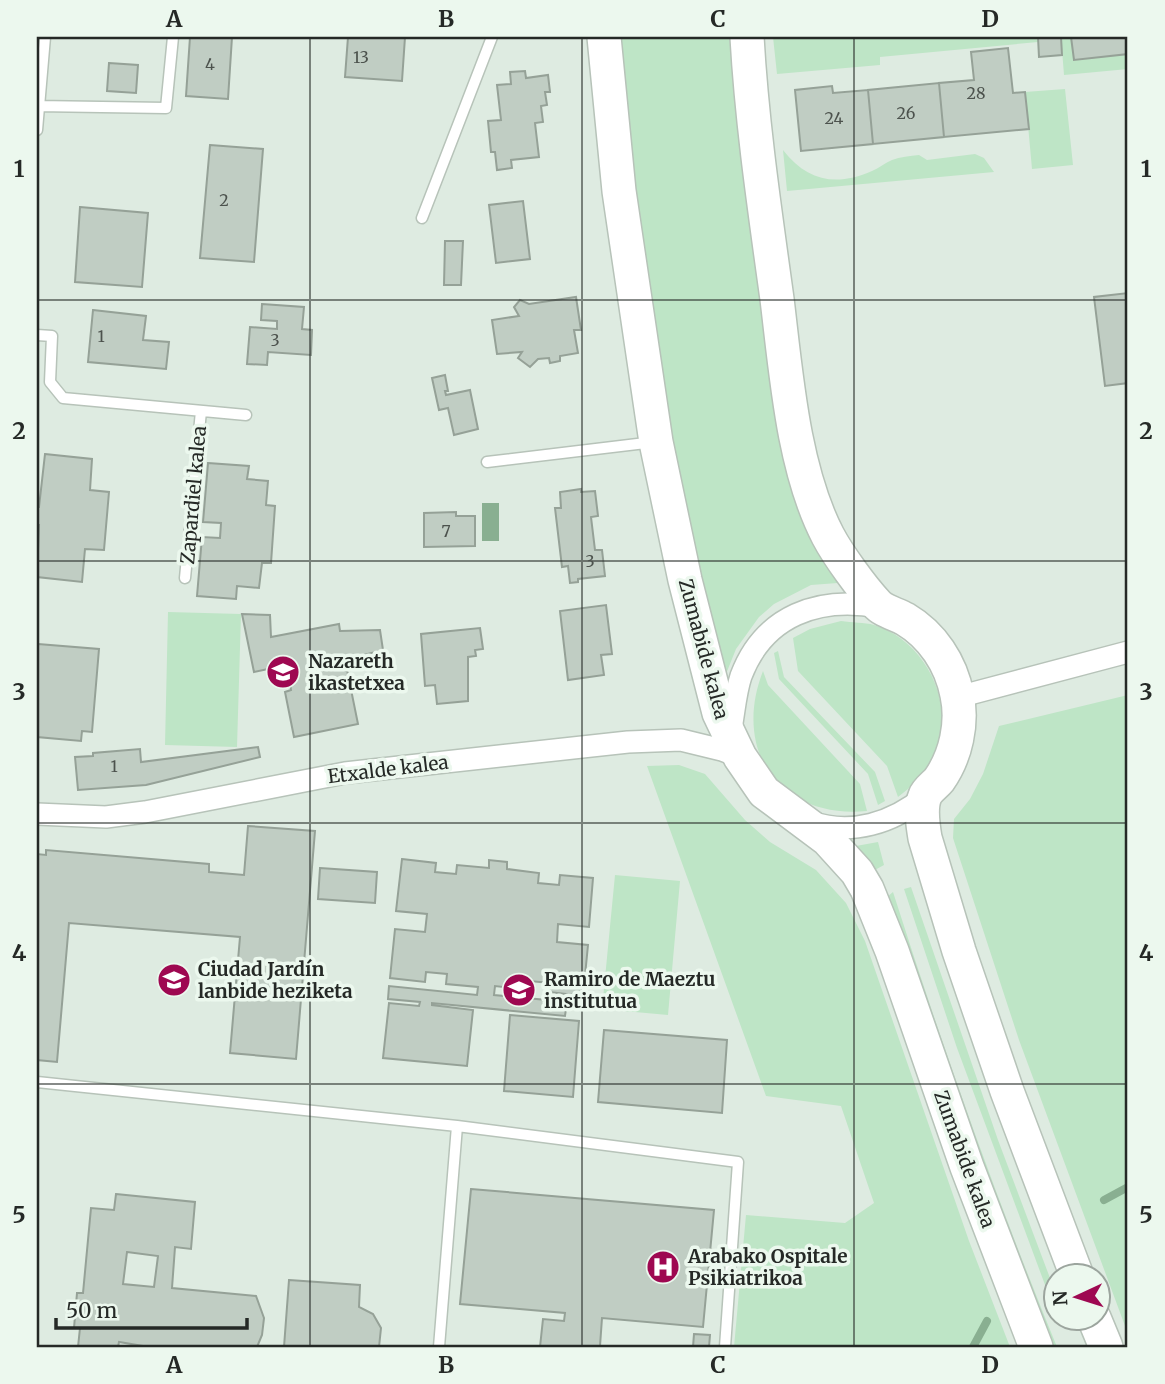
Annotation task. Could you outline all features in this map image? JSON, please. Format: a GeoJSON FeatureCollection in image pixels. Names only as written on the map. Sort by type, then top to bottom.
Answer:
{"type":"FeatureCollection","features":[{"type":"Feature","properties":{"kind":"main road","name":"Zumabide kalea"},"geometry":{"type":"LineString","coordinates":[[604,37],[618,191],[656,442],[719,713],[735,747],[764,792],[827,839],[857,872],[880,918],[967,1167],[1036,1347]]}},
{"type":"Feature","properties":{"kind":"main road"},"geometry":{"type":"LineString","coordinates":[[747,37],[759,163],[798,446],[811,498],[828,537],[879,607],[896,613],[925,634],[946,663],[958,697],[957,740],[950,761],[925,796],[922,819],[925,838],[1007,1091],[1072,1262]]}},
{"type":"Feature","properties":{"kind":"street"},"geometry":{"type":"LineString","coordinates":[[735,747],[736,693],[750,657],[769,633],[796,614],[816,606],[858,603],[879,607]]}},
{"type":"Feature","properties":{"kind":"street"},"geometry":{"type":"LineString","coordinates":[[958,697],[1128,652]]}},
{"type":"Feature","properties":{"kind":"street","name":"Etxalde kalea"},"geometry":{"type":"LineString","coordinates":[[37,814],[106,817],[145,812],[345,773],[638,741],[681,740],[722,750],[735,747]]}},
{"type":"Feature","properties":{"kind":"street"},"geometry":{"type":"LineString","coordinates":[[799,817],[828,826],[859,827],[896,816],[925,796]]}},
{"type":"Feature","properties":{"kind":"lane"},"geometry":{"type":"LineString","coordinates":[[37,131],[45,37]]}},
{"type":"Feature","properties":{"kind":"lane"},"geometry":{"type":"LineString","coordinates":[[38,106],[166,108],[173,37]]}},
{"type":"Feature","properties":{"kind":"lane"},"geometry":{"type":"LineString","coordinates":[[422,218],[492,37]]}},
{"type":"Feature","properties":{"kind":"lane","name":"Zapardiel kalea"},"geometry":{"type":"LineString","coordinates":[[37,335],[52,336],[50,382],[63,398],[246,415]]}},
{"type":"Feature","properties":{"kind":"lane","name":"Zapardiel kalea"},"geometry":{"type":"LineString","coordinates":[[185,578],[201,411]]}},
{"type":"Feature","properties":{"kind":"lane"},"geometry":{"type":"LineString","coordinates":[[486,462],[656,442]]}},
{"type":"Feature","properties":{"kind":"lane"},"geometry":{"type":"LineString","coordinates":[[37,1082],[457,1126],[738,1162],[724,1347]]}},
{"type":"Feature","properties":{"kind":"lane"},"geometry":{"type":"LineString","coordinates":[[439,1347],[457,1126]]}},
{"type":"Feature","properties":{"kind":"shaded area"},"geometry":{"type":"Polygon","coordinates":[[[621,37],[737,37],[766,307],[851,582],[811,585],[774,604],[759,617],[736,649],[724,679],[667,426],[632,177],[621,37]]]}},
{"type":"Feature","properties":{"kind":"shaded area"},"geometry":{"type":"Polygon","coordinates":[[[773,37],[1038,37],[1038,42],[880,57],[880,65],[777,74],[773,37]]]}},
{"type":"Feature","properties":{"kind":"shaded area"},"geometry":{"type":"Polygon","coordinates":[[[1061,37],[1071,37],[1074,59],[1128,54],[1128,69],[1064,75],[1061,37]]]}},
{"type":"Feature","properties":{"kind":"shaded area"},"geometry":{"type":"Polygon","coordinates":[[[1065,89],[1073,165],[1032,169],[1025,92],[1065,89]]]}},
{"type":"Feature","properties":{"kind":"shaded area"},"geometry":{"type":"Polygon","coordinates":[[[783,150],[802,169],[834,180],[859,176],[892,160],[919,155],[927,160],[975,154],[984,158],[994,172],[787,191],[783,150]]]}},
{"type":"Feature","properties":{"kind":"shaded area"},"geometry":{"type":"Polygon","coordinates":[[[482,503],[499,503],[499,541],[482,541],[482,503]]]}},
{"type":"Feature","properties":{"kind":"shaded area"},"geometry":{"type":"Polygon","coordinates":[[[168,612],[241,614],[237,747],[165,745],[168,612]]]}},
{"type":"Feature","properties":{"kind":"shaded area"},"geometry":{"type":"Polygon","coordinates":[[[841,621],[874,625],[893,633],[909,645],[923,661],[940,697],[940,738],[934,757],[923,774],[898,797],[887,766],[798,671],[793,638],[810,629],[841,621]]]}},
{"type":"Feature","properties":{"kind":"shaded area"},"geometry":{"type":"Polygon","coordinates":[[[778,651],[784,677],[875,772],[885,801],[878,805],[868,774],[779,679],[774,653],[778,651]]]}},
{"type":"Feature","properties":{"kind":"shaded area"},"geometry":{"type":"Polygon","coordinates":[[[763,671],[768,685],[860,784],[867,811],[836,811],[809,804],[787,791],[770,774],[759,753],[754,728],[755,700],[763,671]]]}},
{"type":"Feature","properties":{"kind":"shaded area"},"geometry":{"type":"Polygon","coordinates":[[[1128,695],[1128,1334],[1112,1291],[1112,1262],[1101,1262],[1019,1040],[953,838],[954,819],[970,799],[983,774],[999,726],[1128,695]]]}},
{"type":"Feature","properties":{"kind":"shaded area"},"geometry":{"type":"Polygon","coordinates":[[[679,765],[705,774],[745,820],[770,842],[816,870],[846,903],[865,941],[969,1241],[1010,1347],[734,1347],[746,1215],[845,1223],[874,1203],[841,1106],[766,1096],[647,766],[679,765]]]}},
{"type":"Feature","properties":{"kind":"shaded area"},"geometry":{"type":"Polygon","coordinates":[[[878,842],[884,865],[873,871],[856,846],[878,842]]]}},
{"type":"Feature","properties":{"kind":"shaded area"},"geometry":{"type":"Polygon","coordinates":[[[615,875],[680,881],[668,1015],[602,1009],[615,875]]]}},
{"type":"Feature","properties":{"kind":"shaded area"},"geometry":{"type":"Polygon","coordinates":[[[911,887],[998,1140],[1044,1262],[1042,1277],[957,1048],[904,889],[911,887]]]}},
{"type":"Feature","properties":{"kind":"shaded area"},"geometry":{"type":"Polygon","coordinates":[[[893,892],[970,1121],[1042,1309],[1042,1321],[994,1198],[887,897],[893,892]]]}},
{"type":"Feature","properties":{"kind":"shaded area"},"geometry":{"type":"Polygon","coordinates":[[[1046,1332],[1051,1332],[1057,1347],[1052,1347],[1046,1332]]]}},
{"type":"Feature","properties":{"kind":"building"},"geometry":{"type":"Polygon","coordinates":[[[190,37],[232,37],[228,99],[186,96],[190,37]]]}},
{"type":"Feature","properties":{"kind":"building"},"geometry":{"type":"Polygon","coordinates":[[[348,37],[405,37],[402,81],[345,77],[348,37]]]}},
{"type":"Feature","properties":{"kind":"building"},"geometry":{"type":"Polygon","coordinates":[[[1038,37],[1061,37],[1062,55],[1039,57],[1038,37]]]}},
{"type":"Feature","properties":{"kind":"building"},"geometry":{"type":"Polygon","coordinates":[[[1071,37],[1128,37],[1128,54],[1074,60],[1071,37]]]}},
{"type":"Feature","properties":{"kind":"building"},"geometry":{"type":"Polygon","coordinates":[[[1008,48],[1013,93],[1025,92],[1029,129],[944,137],[939,83],[974,80],[971,52],[1008,48]]]}},
{"type":"Feature","properties":{"kind":"building"},"geometry":{"type":"Polygon","coordinates":[[[109,63],[138,65],[136,93],[107,91],[109,63]]]}},
{"type":"Feature","properties":{"kind":"building"},"geometry":{"type":"Polygon","coordinates":[[[525,71],[526,78],[548,75],[550,92],[545,92],[547,105],[541,106],[543,122],[535,123],[539,157],[511,160],[512,168],[497,170],[495,152],[491,152],[488,121],[501,120],[497,85],[511,84],[510,72],[525,71]]]}},
{"type":"Feature","properties":{"kind":"building"},"geometry":{"type":"Polygon","coordinates":[[[939,83],[944,137],[873,144],[868,90],[939,83]]]}},
{"type":"Feature","properties":{"kind":"building"},"geometry":{"type":"Polygon","coordinates":[[[832,86],[833,93],[868,90],[873,144],[801,151],[795,90],[832,86]]]}},
{"type":"Feature","properties":{"kind":"building"},"geometry":{"type":"Polygon","coordinates":[[[210,145],[263,149],[254,262],[200,258],[210,145]]]}},
{"type":"Feature","properties":{"kind":"building"},"geometry":{"type":"Polygon","coordinates":[[[523,201],[530,259],[496,263],[489,205],[523,201]]]}},
{"type":"Feature","properties":{"kind":"building"},"geometry":{"type":"Polygon","coordinates":[[[80,207],[148,213],[142,287],[75,282],[80,207]]]}},
{"type":"Feature","properties":{"kind":"building"},"geometry":{"type":"Polygon","coordinates":[[[445,241],[463,241],[461,285],[444,285],[445,241]]]}},
{"type":"Feature","properties":{"kind":"building"},"geometry":{"type":"Polygon","coordinates":[[[1128,293],[1128,383],[1105,386],[1094,297],[1128,293]]]}},
{"type":"Feature","properties":{"kind":"building"},"geometry":{"type":"Polygon","coordinates":[[[576,297],[581,330],[574,330],[578,353],[560,356],[560,361],[550,363],[549,358],[538,359],[530,367],[518,358],[522,352],[497,354],[492,320],[519,316],[514,307],[520,300],[529,304],[576,297]]]}},
{"type":"Feature","properties":{"kind":"building"},"geometry":{"type":"Polygon","coordinates":[[[262,304],[304,307],[302,329],[312,330],[311,355],[268,352],[267,365],[247,364],[250,327],[277,329],[277,321],[261,320],[262,304]]]}},
{"type":"Feature","properties":{"kind":"building"},"geometry":{"type":"Polygon","coordinates":[[[93,310],[146,316],[143,340],[169,342],[166,369],[88,362],[93,310]]]}},
{"type":"Feature","properties":{"kind":"building"},"geometry":{"type":"Polygon","coordinates":[[[445,375],[448,391],[445,391],[446,395],[470,390],[478,429],[454,435],[448,408],[439,410],[432,378],[445,375]]]}},
{"type":"Feature","properties":{"kind":"building"},"geometry":{"type":"Polygon","coordinates":[[[45,454],[92,459],[90,490],[109,492],[104,550],[85,549],[82,582],[37,577],[37,507],[45,454]]]}},
{"type":"Feature","properties":{"kind":"building"},"geometry":{"type":"Polygon","coordinates":[[[208,463],[249,466],[247,479],[268,481],[266,505],[275,506],[271,563],[262,563],[259,588],[237,586],[236,599],[197,596],[202,537],[220,538],[221,523],[203,522],[208,463]]]}},
{"type":"Feature","properties":{"kind":"building"},"geometry":{"type":"Polygon","coordinates":[[[581,489],[581,492],[595,491],[598,516],[591,517],[595,550],[602,550],[605,576],[578,579],[578,582],[570,583],[568,566],[562,567],[555,508],[561,508],[560,492],[581,489]]]}},
{"type":"Feature","properties":{"kind":"building"},"geometry":{"type":"Polygon","coordinates":[[[456,512],[456,516],[475,516],[475,546],[424,547],[424,513],[456,512]]]}},
{"type":"Feature","properties":{"kind":"building"},"geometry":{"type":"Polygon","coordinates":[[[606,605],[612,654],[601,655],[604,675],[568,680],[560,611],[606,605]]]}},
{"type":"Feature","properties":{"kind":"building"},"geometry":{"type":"Polygon","coordinates":[[[242,614],[270,615],[271,637],[339,624],[340,631],[380,630],[383,650],[345,660],[358,724],[294,737],[285,692],[291,690],[287,665],[254,672],[242,614]]]}},
{"type":"Feature","properties":{"kind":"building"},"geometry":{"type":"Polygon","coordinates":[[[480,628],[483,649],[475,650],[476,656],[468,657],[468,701],[437,704],[435,685],[425,686],[421,634],[480,628]]]}},
{"type":"Feature","properties":{"kind":"building"},"geometry":{"type":"Polygon","coordinates":[[[38,644],[99,649],[92,732],[82,731],[81,741],[37,737],[38,644]]]}},
{"type":"Feature","properties":{"kind":"building"},"geometry":{"type":"Polygon","coordinates":[[[258,747],[260,757],[146,785],[78,790],[75,757],[140,749],[141,762],[258,747]]]}},
{"type":"Feature","properties":{"kind":"building"},"geometry":{"type":"Polygon","coordinates":[[[248,826],[315,831],[296,1059],[230,1053],[240,937],[69,923],[57,1062],[37,1060],[37,854],[46,855],[46,850],[209,864],[209,872],[244,875],[248,826]]]}},
{"type":"Feature","properties":{"kind":"building"},"geometry":{"type":"Polygon","coordinates":[[[402,859],[436,863],[435,872],[456,874],[457,865],[489,868],[489,860],[507,862],[507,869],[539,873],[538,883],[559,885],[560,875],[593,878],[589,927],[558,924],[557,942],[588,945],[583,996],[549,992],[550,983],[530,981],[529,990],[495,986],[494,995],[567,1002],[565,1016],[432,1003],[473,1010],[467,1066],[383,1058],[389,1003],[419,1006],[420,1002],[388,999],[389,986],[477,995],[478,987],[446,984],[447,974],[426,972],[425,982],[390,978],[395,929],[425,932],[427,914],[396,911],[402,859]]]}},
{"type":"Feature","properties":{"kind":"building"},"geometry":{"type":"Polygon","coordinates":[[[320,868],[377,872],[375,903],[318,899],[320,868]]]}},
{"type":"Feature","properties":{"kind":"building"},"geometry":{"type":"Polygon","coordinates":[[[510,1015],[579,1021],[573,1097],[504,1091],[510,1015]]]}},
{"type":"Feature","properties":{"kind":"building"},"geometry":{"type":"Polygon","coordinates":[[[604,1030],[727,1040],[722,1113],[598,1102],[604,1030]]]}},
{"type":"Feature","properties":{"kind":"building"},"geometry":{"type":"Polygon","coordinates":[[[471,1189],[714,1210],[703,1327],[602,1318],[600,1346],[612,1347],[540,1347],[543,1319],[564,1321],[565,1313],[460,1304],[471,1189]]]}},
{"type":"Feature","properties":{"kind":"building"},"geometry":{"type":"Polygon","coordinates":[[[116,1194],[195,1202],[191,1249],[175,1247],[172,1288],[256,1296],[264,1318],[257,1347],[149,1347],[119,1342],[118,1347],[78,1347],[80,1328],[74,1328],[77,1293],[83,1293],[91,1208],[114,1210],[116,1194]],[[127,1252],[123,1284],[154,1287],[158,1256],[127,1252]]]}},
{"type":"Feature","properties":{"kind":"building"},"geometry":{"type":"Polygon","coordinates":[[[289,1280],[360,1285],[359,1307],[373,1314],[381,1328],[379,1347],[284,1347],[289,1280]]]}},
{"type":"Feature","properties":{"kind":"building"},"geometry":{"type":"Polygon","coordinates":[[[694,1334],[710,1335],[709,1347],[693,1347],[694,1334]]]}},
{"type":"Feature","properties":{"kind":"waterway"},"geometry":{"type":"LineString","coordinates":[[1104,1200],[1128,1187]]}},
{"type":"Feature","properties":{"kind":"waterway"},"geometry":{"type":"LineString","coordinates":[[973,1347],[987,1321]]}},
{"type":"Feature","properties":{"kind":"place","name":"Nazareth ikastetxea"},"geometry":{"type":"Point","coordinates":[283,672]}},
{"type":"Feature","properties":{"kind":"place","name":"Ciudad Jardín lanbide heziketa"},"geometry":{"type":"Point","coordinates":[174,980]}},
{"type":"Feature","properties":{"kind":"place","name":"Ramiro de Maeztu institutua"},"geometry":{"type":"Point","coordinates":[519,990]}},
{"type":"Feature","properties":{"kind":"place","name":"Arabako Ospitale Psikiatrikoa"},"geometry":{"type":"Point","coordinates":[663,1267]}}]}
